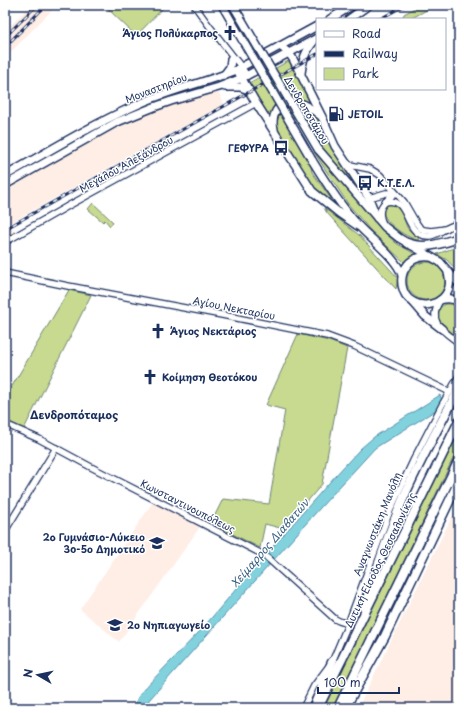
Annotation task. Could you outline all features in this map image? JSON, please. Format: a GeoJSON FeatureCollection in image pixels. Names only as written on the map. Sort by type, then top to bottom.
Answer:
{"type":"FeatureCollection","features":[{"type":"Feature","properties":{"kind":"highway"},"geometry":{"type":"LineString","coordinates":[[407,243],[420,246],[440,244],[459,238]]}},
{"type":"Feature","properties":{"kind":"highway"},"geometry":{"type":"LineString","coordinates":[[422,255],[440,244]]}},
{"type":"Feature","properties":{"kind":"highway"},"geometry":{"type":"LineString","coordinates":[[353,638],[396,517],[424,453],[459,389]]}},
{"type":"Feature","properties":{"kind":"highway","name":"Δυτική Είσοδος Θεσσαλονίκης"},"geometry":{"type":"LineString","coordinates":[[318,708],[459,421]]}},
{"type":"Feature","properties":{"kind":"highway"},"geometry":{"type":"LineString","coordinates":[[338,708],[459,460]]}},
{"type":"Feature","properties":{"kind":"highway"},"geometry":{"type":"LineString","coordinates":[[345,708],[385,636],[459,481]]}},
{"type":"Feature","properties":{"kind":"highway"},"geometry":{"type":"LineString","coordinates":[[313,708],[332,662]]}},
{"type":"Feature","properties":{"kind":"main road","name":"Δενδροποτάμου"},"geometry":{"type":"LineString","coordinates":[[222,5],[312,160],[330,188],[358,226],[399,268],[402,275],[402,288],[406,295],[425,316],[442,329]]}},
{"type":"Feature","properties":{"kind":"main road","name":"Δενδροποτάμου"},"geometry":{"type":"LineString","coordinates":[[233,5],[318,149],[383,225],[422,255],[434,258],[442,263],[459,284]]}},
{"type":"Feature","properties":{"kind":"main road"},"geometry":{"type":"LineString","coordinates":[[332,18],[353,5]]}},
{"type":"Feature","properties":{"kind":"main road"},"geometry":{"type":"LineString","coordinates":[[350,18],[369,5]]}},
{"type":"Feature","properties":{"kind":"main road","name":"Μοναστηρίου"},"geometry":{"type":"LineString","coordinates":[[5,176],[114,115],[166,93],[223,76],[239,69],[316,27]]}},
{"type":"Feature","properties":{"kind":"main road"},"geometry":{"type":"LineString","coordinates":[[301,73],[304,56],[316,39]]}},
{"type":"Feature","properties":{"kind":"main road","name":"Μοναστηρίου"},"geometry":{"type":"LineString","coordinates":[[5,185],[117,122],[171,100],[219,87],[244,77],[316,39]]}},
{"type":"Feature","properties":{"kind":"main road"},"geometry":{"type":"LineString","coordinates":[[280,46],[289,53],[301,73],[335,146],[369,198],[377,218]]}},
{"type":"Feature","properties":{"kind":"main road"},"geometry":{"type":"LineString","coordinates":[[223,76],[230,67],[231,59]]}},
{"type":"Feature","properties":{"kind":"main road"},"geometry":{"type":"LineString","coordinates":[[239,69],[256,103],[312,191],[339,214],[358,226]]}},
{"type":"Feature","properties":{"kind":"main road"},"geometry":{"type":"LineString","coordinates":[[219,87],[240,87],[249,90]]}},
{"type":"Feature","properties":{"kind":"main road"},"geometry":{"type":"LineString","coordinates":[[275,133],[273,122],[274,115],[278,107],[286,102],[304,104],[322,117]]}},
{"type":"Feature","properties":{"kind":"main road"},"geometry":{"type":"LineString","coordinates":[[359,197],[369,198]]}},
{"type":"Feature","properties":{"kind":"main road"},"geometry":{"type":"LineString","coordinates":[[402,275],[408,264],[422,255]]}},
{"type":"Feature","properties":{"kind":"main road"},"geometry":{"type":"LineString","coordinates":[[439,301],[447,293],[449,287],[450,278],[447,270]]}},
{"type":"Feature","properties":{"kind":"main road"},"geometry":{"type":"LineString","coordinates":[[411,301],[425,305],[434,304],[444,299],[452,299],[459,302]]}},
{"type":"Feature","properties":{"kind":"street"},"geometry":{"type":"LineString","coordinates":[[194,5],[224,45],[239,69]]}},
{"type":"Feature","properties":{"kind":"street"},"geometry":{"type":"LineString","coordinates":[[224,45],[231,59],[239,69]]}},
{"type":"Feature","properties":{"kind":"street","name":"Μεγάλου Αλεξάνδρου"},"geometry":{"type":"LineString","coordinates":[[5,242],[256,103]]}},
{"type":"Feature","properties":{"kind":"street"},"geometry":{"type":"LineString","coordinates":[[343,159],[350,165],[368,168],[382,177],[404,202],[420,228],[431,231],[446,229]]}},
{"type":"Feature","properties":{"kind":"street"},"geometry":{"type":"LineString","coordinates":[[369,198],[388,193],[395,193]]}},
{"type":"Feature","properties":{"kind":"street"},"geometry":{"type":"LineString","coordinates":[[383,225],[380,214],[381,207],[395,193]]}},
{"type":"Feature","properties":{"kind":"street"},"geometry":{"type":"LineString","coordinates":[[385,202],[393,201],[399,204],[413,228],[421,234],[427,236],[433,235],[459,223]]}},
{"type":"Feature","properties":{"kind":"street","name":"Αγίου Νεκταρίου"},"geometry":{"type":"LineString","coordinates":[[5,273],[327,336],[354,346],[450,392]]}},
{"type":"Feature","properties":{"kind":"street"},"geometry":{"type":"LineString","coordinates":[[439,301],[435,309],[434,317],[442,329],[459,343]]}},
{"type":"Feature","properties":{"kind":"street","name":"Αναγνωστάκη Μανόλη"},"geometry":{"type":"LineString","coordinates":[[303,708],[314,686],[332,662],[348,624],[396,496],[414,459],[459,376]]}},
{"type":"Feature","properties":{"kind":"street","name":"Κωνσταντινουπόλεως"},"geometry":{"type":"LineString","coordinates":[[5,424],[39,439],[264,555],[335,619],[348,624]]}},
{"type":"Feature","properties":{"kind":"street"},"geometry":{"type":"LineString","coordinates":[[5,532],[56,448]]}},
{"type":"Feature","properties":{"kind":"shaded area"},"geometry":{"type":"Polygon","coordinates":[[[31,5],[57,5],[5,58],[5,31],[31,5]]]}},
{"type":"Feature","properties":{"kind":"shaded area"},"geometry":{"type":"Polygon","coordinates":[[[219,93],[224,104],[10,223],[15,233],[5,239],[5,190],[93,138],[130,119],[195,97],[219,93]]]}},
{"type":"Feature","properties":{"kind":"shaded area","name":"2ο Γυμνάσιο-Λύκειο 3ο-5ο Δημοτικό"},"geometry":{"type":"Polygon","coordinates":[[[153,502],[200,527],[119,642],[80,609],[153,502]]]}},
{"type":"Feature","properties":{"kind":"shaded area"},"geometry":{"type":"Polygon","coordinates":[[[459,502],[459,701],[455,708],[358,708],[459,502]]]}},
{"type":"Feature","properties":{"kind":"green space"},"geometry":{"type":"Polygon","coordinates":[[[104,5],[166,5],[136,36],[104,5]]]}},
{"type":"Feature","properties":{"kind":"green space"},"geometry":{"type":"Polygon","coordinates":[[[420,5],[436,5],[412,18],[404,18],[403,17],[404,14],[420,5]]]}},
{"type":"Feature","properties":{"kind":"green space"},"geometry":{"type":"Polygon","coordinates":[[[290,60],[310,102],[292,97],[283,98],[275,104],[270,117],[249,83],[290,60]]]}},
{"type":"Feature","properties":{"kind":"green space"},"geometry":{"type":"Polygon","coordinates":[[[290,106],[301,107],[316,117],[329,143],[352,181],[338,168],[321,146],[302,113],[285,122],[310,161],[312,172],[336,206],[314,188],[278,129],[277,121],[279,114],[283,109],[290,106]]]}},
{"type":"Feature","properties":{"kind":"green space"},"geometry":{"type":"Polygon","coordinates":[[[314,152],[342,182],[384,232],[396,243],[417,255],[405,263],[370,230],[348,204],[314,152]]]}},
{"type":"Feature","properties":{"kind":"green space"},"geometry":{"type":"Polygon","coordinates":[[[93,203],[113,222],[110,226],[105,220],[103,222],[88,209],[93,203]]]}},
{"type":"Feature","properties":{"kind":"green space"},"geometry":{"type":"Polygon","coordinates":[[[388,205],[393,205],[399,209],[408,229],[419,237],[418,240],[407,236],[387,221],[384,215],[384,210],[388,205]]]}},
{"type":"Feature","properties":{"kind":"green space"},"geometry":{"type":"Polygon","coordinates":[[[324,208],[359,235],[398,278],[396,289],[327,213],[324,208]]]}},
{"type":"Feature","properties":{"kind":"green space"},"geometry":{"type":"Polygon","coordinates":[[[459,246],[459,273],[447,260],[437,254],[459,246]]]}},
{"type":"Feature","properties":{"kind":"green space"},"geometry":{"type":"Polygon","coordinates":[[[422,262],[430,262],[437,265],[442,270],[445,281],[442,292],[437,297],[430,300],[422,300],[415,297],[410,292],[407,285],[407,277],[410,270],[415,265],[422,262]]]}},
{"type":"Feature","properties":{"kind":"green space"},"geometry":{"type":"Polygon","coordinates":[[[69,290],[91,295],[24,429],[5,421],[5,398],[69,290]]]}},
{"type":"Feature","properties":{"kind":"green space"},"geometry":{"type":"Polygon","coordinates":[[[446,304],[452,304],[458,311],[460,322],[459,338],[441,322],[438,317],[437,312],[446,304]]]}},
{"type":"Feature","properties":{"kind":"green space"},"geometry":{"type":"Polygon","coordinates":[[[298,334],[329,341],[347,348],[322,484],[284,529],[265,524],[260,548],[211,523],[223,499],[269,504],[285,410],[266,405],[298,334]]]}},
{"type":"Feature","properties":{"kind":"green space"},"geometry":{"type":"Polygon","coordinates":[[[459,432],[459,446],[333,708],[324,708],[459,432]]]}},
{"type":"Feature","properties":{"kind":"water"},"geometry":{"type":"Polygon","coordinates":[[[440,395],[444,405],[375,448],[149,700],[144,708],[132,708],[142,691],[201,630],[360,449],[374,437],[440,395]]]}},
{"type":"Feature","properties":{"kind":"railway"},"geometry":{"type":"LineString","coordinates":[[5,37],[37,5]]}},
{"type":"Feature","properties":{"kind":"railway"},"geometry":{"type":"LineString","coordinates":[[5,47],[46,5]]}},
{"type":"Feature","properties":{"kind":"railway"},"geometry":{"type":"LineString","coordinates":[[382,18],[405,5]]}},
{"type":"Feature","properties":{"kind":"railway"},"geometry":{"type":"LineString","coordinates":[[5,229],[316,55]]}},
{"type":"Feature","properties":{"kind":"place","name":"Άγιος Πολύκαρπος"},"geometry":{"type":"Point","coordinates":[230,33]}},
{"type":"Feature","properties":{"kind":"place","name":"JETOIL"},"geometry":{"type":"Point","coordinates":[336,114]}},
{"type":"Feature","properties":{"kind":"place","name":"ΓΕΦΥΡΑ"},"geometry":{"type":"Point","coordinates":[281,148]}},
{"type":"Feature","properties":{"kind":"place","name":"Κ.Τ.Ε.Λ."},"geometry":{"type":"Point","coordinates":[365,183]}},
{"type":"Feature","properties":{"kind":"place","name":"Άγιος Νεκτάριος"},"geometry":{"type":"Point","coordinates":[158,331]}},
{"type":"Feature","properties":{"kind":"place","name":"Κοίμηση Θεοτόκου"},"geometry":{"type":"Point","coordinates":[150,377]}},
{"type":"Feature","properties":{"kind":"place","name":"2ο Γυμνάσιο-Λύκειο 3ο-5ο Δημοτικό"},"geometry":{"type":"Point","coordinates":[157,543]}},
{"type":"Feature","properties":{"kind":"place","name":"2ο Νηπιαγωγείο"},"geometry":{"type":"Point","coordinates":[115,625]}},
{"type":"Feature","properties":{"kind":"district","name":"Δενδροπόταμος"},"geometry":{"type":"Point","coordinates":[74,415]}},
{"type":"Feature","properties":{"kind":"water label","name":"Χείμαρρος Διαβατών"},"geometry":{"type":"Point","coordinates":[270,543]}}]}
